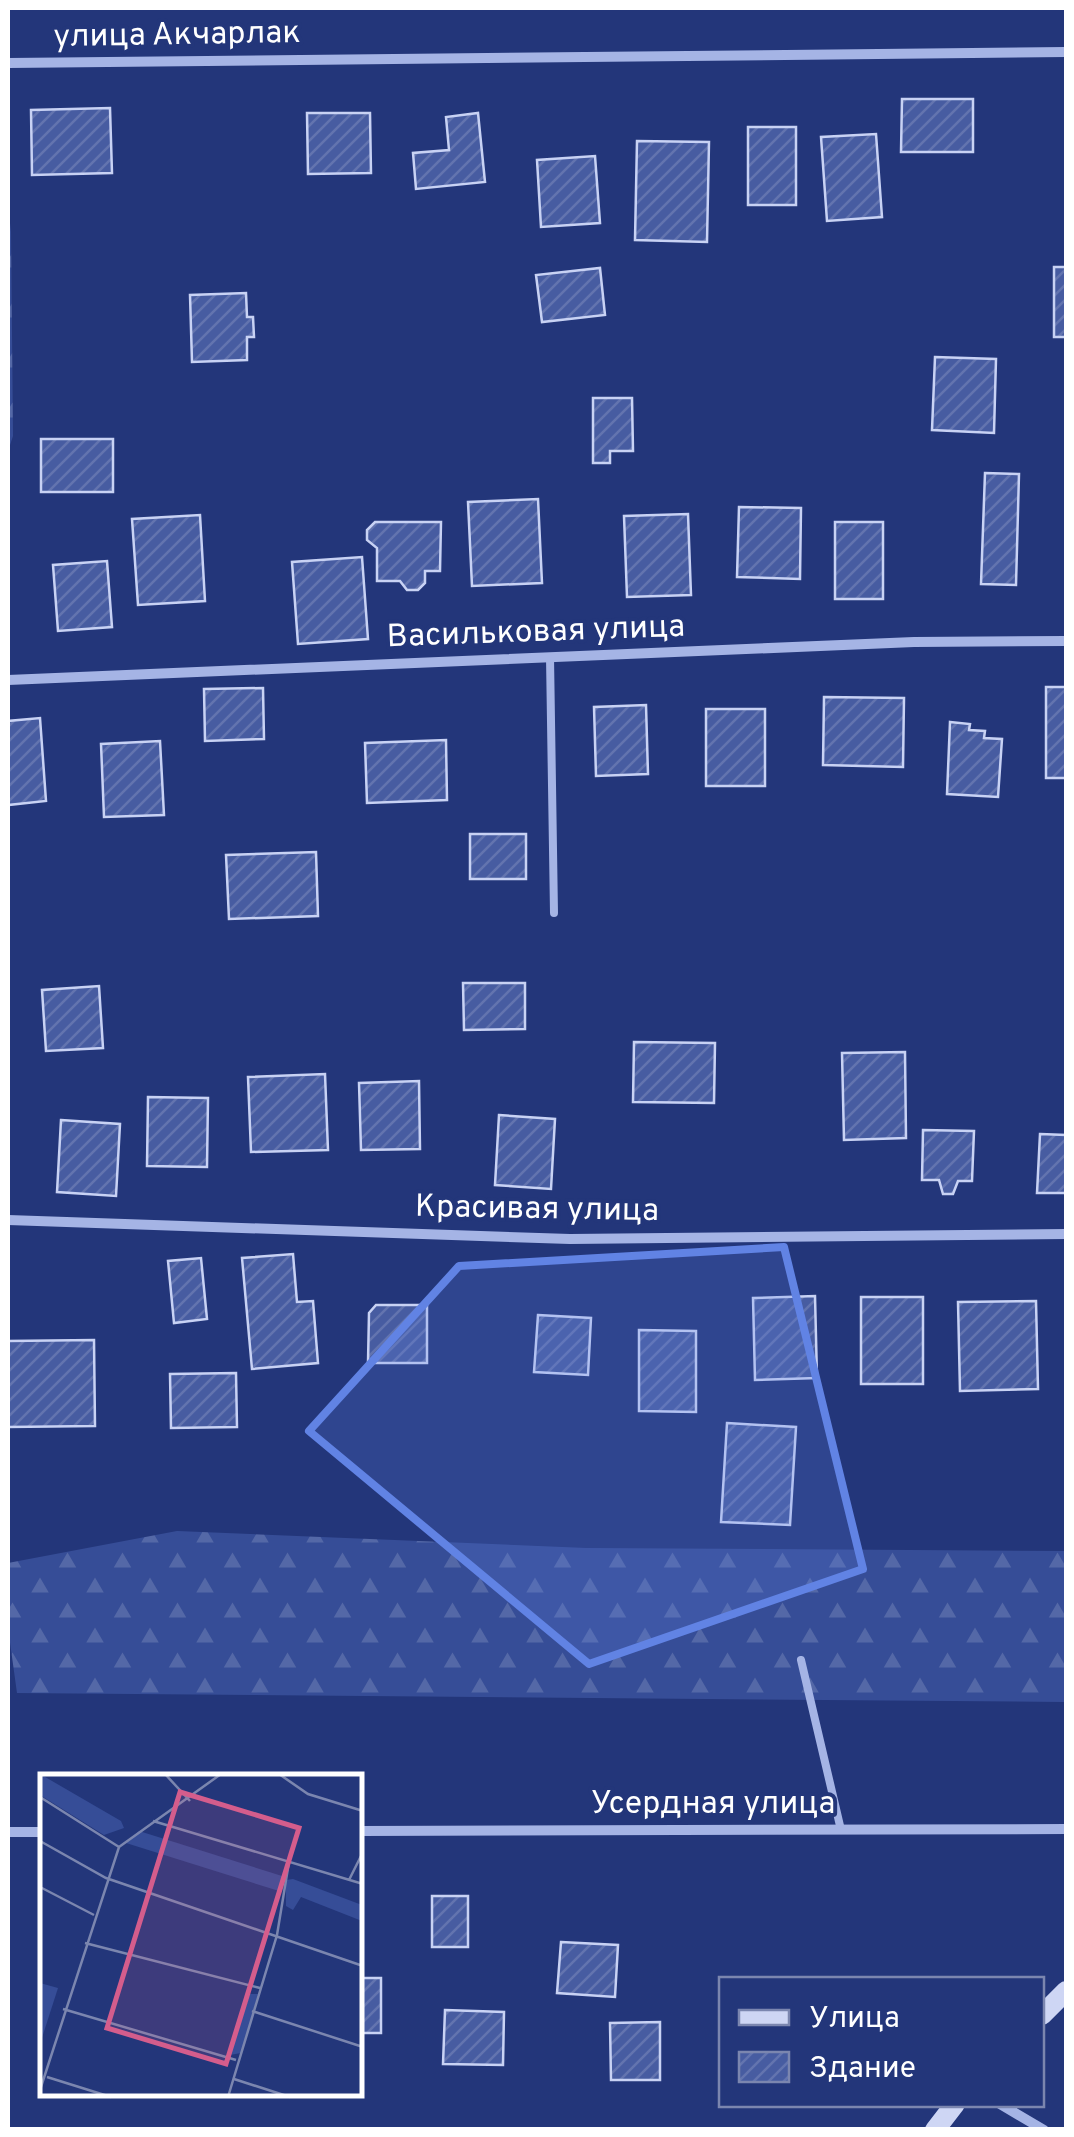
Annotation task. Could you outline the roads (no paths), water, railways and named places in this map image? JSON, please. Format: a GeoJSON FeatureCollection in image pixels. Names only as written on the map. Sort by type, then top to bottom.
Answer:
{"type":"FeatureCollection","features":[{"type":"Feature","properties":{"kind":"street","name":"улица Акчарлак"},"geometry":{"type":"LineString","coordinates":[[8,63],[1066,52]]}},
{"type":"Feature","properties":{"kind":"street","name":"Васильковая улица"},"geometry":{"type":"LineString","coordinates":[[8,680],[914,642],[1066,641]]}},
{"type":"Feature","properties":{"kind":"street","name":"Красивая улица"},"geometry":{"type":"LineString","coordinates":[[8,1220],[570,1239],[1066,1234]]}},
{"type":"Feature","properties":{"kind":"street","name":"Усердная улица"},"geometry":{"type":"LineString","coordinates":[[362,1831],[1066,1829]]}},
{"type":"Feature","properties":{"kind":"street"},"geometry":{"type":"LineString","coordinates":[[8,1832],[40,1832]]}},
{"type":"Feature","properties":{"kind":"street"},"geometry":{"type":"LineString","coordinates":[[1044,2014],[1066,1991]]}},
{"type":"Feature","properties":{"kind":"street"},"geometry":{"type":"LineString","coordinates":[[936,2130],[953,2107]]}},
{"type":"Feature","properties":{"kind":"street"},"geometry":{"type":"LineString","coordinates":[[1005,2107],[1044,2130]]}},
{"type":"Feature","properties":{"kind":"lane"},"geometry":{"type":"LineString","coordinates":[[550,657],[554,913]]}},
{"type":"Feature","properties":{"kind":"lane"},"geometry":{"type":"LineString","coordinates":[[801,1660],[841,1830]]}}]}
